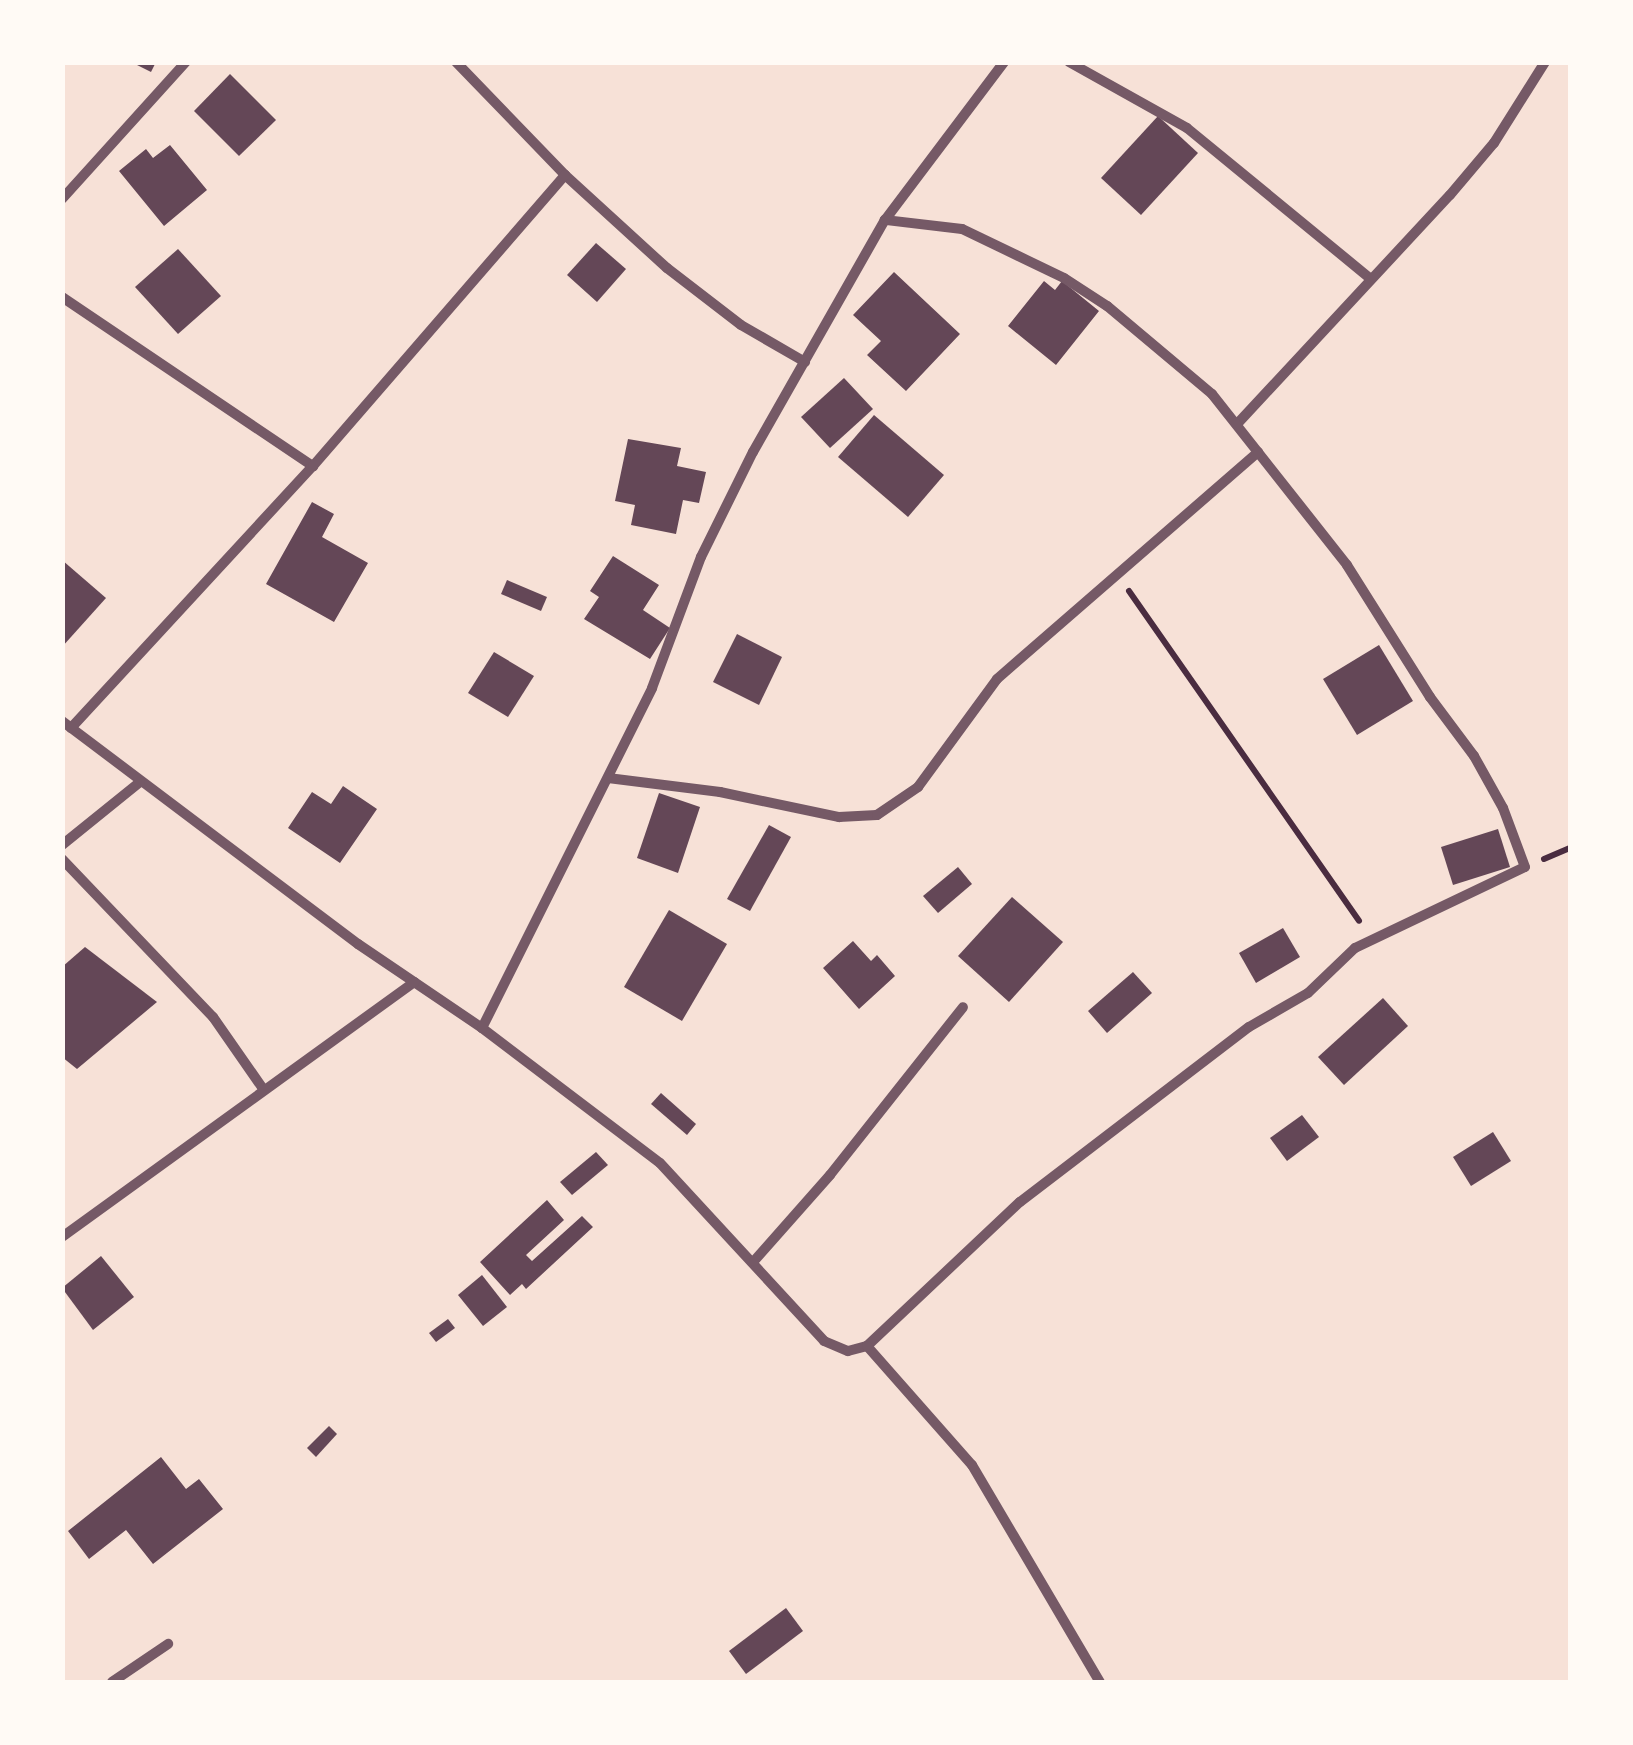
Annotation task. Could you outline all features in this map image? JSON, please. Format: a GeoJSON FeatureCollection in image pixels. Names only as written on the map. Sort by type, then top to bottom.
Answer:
{"type":"FeatureCollection","features":[{"type":"Feature","properties":{"kind":"street"},"geometry":{"type":"LineString","coordinates":[[62,199],[186,62]]}},
{"type":"Feature","properties":{"kind":"street"},"geometry":{"type":"LineString","coordinates":[[456,62],[565,175],[666,268],[740,325],[805,362]]}},
{"type":"Feature","properties":{"kind":"street"},"geometry":{"type":"LineString","coordinates":[[482,1028],[652,688],[701,557],[753,452],[886,220],[1004,62]]}},
{"type":"Feature","properties":{"kind":"street"},"geometry":{"type":"LineString","coordinates":[[1069,62],[1187,128],[1371,279]]}},
{"type":"Feature","properties":{"kind":"street"},"geometry":{"type":"LineString","coordinates":[[1238,423],[1494,142],[1546,62]]}},
{"type":"Feature","properties":{"kind":"street"},"geometry":{"type":"LineString","coordinates":[[565,175],[313,466],[67,725],[660,1163],[824,1341],[848,1351],[867,1346],[1020,1202],[1234,1039],[1308,993],[1371,938],[1525,867],[1502,808],[1474,756],[1430,697],[1347,565],[1238,423],[1153,342],[1064,278],[962,229],[886,220]]}},
{"type":"Feature","properties":{"kind":"street"},"geometry":{"type":"LineString","coordinates":[[62,297],[313,466]]}},
{"type":"Feature","properties":{"kind":"street"},"geometry":{"type":"LineString","coordinates":[[608,778],[720,792],[839,817],[877,815],[918,787],[998,679],[1258,452]]}},
{"type":"Feature","properties":{"kind":"street"},"geometry":{"type":"LineString","coordinates":[[62,846],[140,782]]}},
{"type":"Feature","properties":{"kind":"street"},"geometry":{"type":"LineString","coordinates":[[62,858],[213,1017],[264,1090]]}},
{"type":"Feature","properties":{"kind":"street"},"geometry":{"type":"LineString","coordinates":[[62,1237],[414,982]]}},
{"type":"Feature","properties":{"kind":"street"},"geometry":{"type":"LineString","coordinates":[[754,1261],[830,1175],[963,1007]]}},
{"type":"Feature","properties":{"kind":"street"},"geometry":{"type":"LineString","coordinates":[[867,1346],[972,1465],[1100,1682]]}},
{"type":"Feature","properties":{"kind":"street"},"geometry":{"type":"LineString","coordinates":[[112,1682],[168,1644]]}},
{"type":"Feature","properties":{"kind":"path"},"geometry":{"type":"LineString","coordinates":[[1117,574],[1260,772],[1371,938]]}},
{"type":"Feature","properties":{"kind":"building"},"geometry":{"type":"Polygon","coordinates":[[[131,62],[156,62],[151,72],[131,62]]]}},
{"type":"Feature","properties":{"kind":"building"},"geometry":{"type":"Polygon","coordinates":[[[230,74],[276,120],[239,156],[194,111],[230,74]]]}},
{"type":"Feature","properties":{"kind":"building"},"geometry":{"type":"Polygon","coordinates":[[[1158,116],[1198,153],[1141,215],[1101,178],[1158,116]]]}},
{"type":"Feature","properties":{"kind":"building"},"geometry":{"type":"Polygon","coordinates":[[[170,145],[207,190],[164,226],[119,171],[146,149],[153,158],[170,145]]]}},
{"type":"Feature","properties":{"kind":"building"},"geometry":{"type":"Polygon","coordinates":[[[596,243],[626,269],[597,302],[567,275],[596,243]]]}},
{"type":"Feature","properties":{"kind":"building"},"geometry":{"type":"Polygon","coordinates":[[[178,249],[221,296],[178,334],[135,287],[178,249]]]}},
{"type":"Feature","properties":{"kind":"building"},"geometry":{"type":"Polygon","coordinates":[[[894,272],[960,334],[906,391],[867,355],[881,341],[853,315],[894,272]]]}},
{"type":"Feature","properties":{"kind":"building"},"geometry":{"type":"Polygon","coordinates":[[[1044,281],[1055,290],[1062,281],[1099,311],[1056,365],[1008,326],[1044,281]]]}},
{"type":"Feature","properties":{"kind":"building"},"geometry":{"type":"Polygon","coordinates":[[[844,378],[873,409],[830,448],[801,417],[844,378]]]}},
{"type":"Feature","properties":{"kind":"building"},"geometry":{"type":"Polygon","coordinates":[[[874,415],[944,475],[908,517],[838,457],[874,415]]]}},
{"type":"Feature","properties":{"kind":"building"},"geometry":{"type":"Polygon","coordinates":[[[628,439],[681,448],[677,466],[706,472],[699,503],[683,500],[676,534],[631,525],[635,505],[615,501],[628,439]]]}},
{"type":"Feature","properties":{"kind":"building"},"geometry":{"type":"Polygon","coordinates":[[[312,502],[334,514],[322,537],[368,563],[334,622],[266,584],[312,502]]]}},
{"type":"Feature","properties":{"kind":"building"},"geometry":{"type":"Polygon","coordinates":[[[613,556],[659,585],[643,610],[670,628],[650,659],[584,619],[599,597],[590,591],[613,556]]]}},
{"type":"Feature","properties":{"kind":"building"},"geometry":{"type":"Polygon","coordinates":[[[62,560],[106,598],[62,647],[62,560]]]}},
{"type":"Feature","properties":{"kind":"building"},"geometry":{"type":"Polygon","coordinates":[[[507,580],[547,597],[541,611],[501,594],[507,580]]]}},
{"type":"Feature","properties":{"kind":"building"},"geometry":{"type":"Polygon","coordinates":[[[737,634],[782,657],[759,705],[713,682],[737,634]]]}},
{"type":"Feature","properties":{"kind":"building"},"geometry":{"type":"Polygon","coordinates":[[[1379,645],[1413,701],[1357,735],[1323,679],[1379,645]]]}},
{"type":"Feature","properties":{"kind":"building"},"geometry":{"type":"Polygon","coordinates":[[[494,652],[534,676],[508,717],[468,693],[494,652]]]}},
{"type":"Feature","properties":{"kind":"building"},"geometry":{"type":"Polygon","coordinates":[[[343,786],[377,809],[340,863],[288,828],[312,792],[331,804],[343,786]]]}},
{"type":"Feature","properties":{"kind":"building"},"geometry":{"type":"Polygon","coordinates":[[[659,793],[700,807],[678,873],[637,858],[659,793]]]}},
{"type":"Feature","properties":{"kind":"building"},"geometry":{"type":"Polygon","coordinates":[[[769,825],[791,837],[750,911],[727,899],[769,825]]]}},
{"type":"Feature","properties":{"kind":"building"},"geometry":{"type":"Polygon","coordinates":[[[1498,829],[1510,867],[1453,885],[1441,847],[1498,829]]]}},
{"type":"Feature","properties":{"kind":"building"},"geometry":{"type":"Polygon","coordinates":[[[958,867],[972,884],[938,913],[923,896],[958,867]]]}},
{"type":"Feature","properties":{"kind":"building"},"geometry":{"type":"Polygon","coordinates":[[[1012,897],[1063,942],[1009,1002],[958,956],[1012,897]]]}},
{"type":"Feature","properties":{"kind":"building"},"geometry":{"type":"Polygon","coordinates":[[[669,910],[727,944],[682,1021],[624,987],[669,910]]]}},
{"type":"Feature","properties":{"kind":"building"},"geometry":{"type":"Polygon","coordinates":[[[1283,928],[1300,957],[1256,983],[1239,953],[1283,928]]]}},
{"type":"Feature","properties":{"kind":"building"},"geometry":{"type":"Polygon","coordinates":[[[853,941],[871,961],[877,955],[895,976],[859,1009],[823,968],[853,941]]]}},
{"type":"Feature","properties":{"kind":"building"},"geometry":{"type":"Polygon","coordinates":[[[85,947],[157,1002],[77,1069],[62,1057],[62,967],[85,947]]]}},
{"type":"Feature","properties":{"kind":"building"},"geometry":{"type":"Polygon","coordinates":[[[1133,972],[1152,993],[1107,1033],[1088,1011],[1133,972]]]}},
{"type":"Feature","properties":{"kind":"building"},"geometry":{"type":"Polygon","coordinates":[[[1383,998],[1408,1026],[1344,1085],[1318,1057],[1383,998]]]}},
{"type":"Feature","properties":{"kind":"building"},"geometry":{"type":"Polygon","coordinates":[[[661,1093],[696,1124],[687,1135],[651,1104],[661,1093]]]}},
{"type":"Feature","properties":{"kind":"building"},"geometry":{"type":"Polygon","coordinates":[[[1302,1115],[1319,1137],[1287,1161],[1270,1138],[1302,1115]]]}},
{"type":"Feature","properties":{"kind":"building"},"geometry":{"type":"Polygon","coordinates":[[[1493,1132],[1511,1161],[1471,1186],[1453,1157],[1493,1132]]]}},
{"type":"Feature","properties":{"kind":"building"},"geometry":{"type":"Polygon","coordinates":[[[596,1152],[608,1165],[572,1195],[560,1182],[596,1152]]]}},
{"type":"Feature","properties":{"kind":"building"},"geometry":{"type":"Polygon","coordinates":[[[547,1200],[564,1220],[526,1255],[532,1261],[582,1216],[593,1227],[526,1289],[522,1284],[510,1295],[480,1262],[547,1200]]]}},
{"type":"Feature","properties":{"kind":"building"},"geometry":{"type":"Polygon","coordinates":[[[101,1256],[134,1297],[93,1330],[62,1288],[101,1256]]]}},
{"type":"Feature","properties":{"kind":"building"},"geometry":{"type":"Polygon","coordinates":[[[482,1275],[507,1307],[483,1326],[458,1295],[482,1275]]]}},
{"type":"Feature","properties":{"kind":"building"},"geometry":{"type":"Polygon","coordinates":[[[448,1319],[455,1328],[436,1342],[429,1333],[448,1319]]]}},
{"type":"Feature","properties":{"kind":"building"},"geometry":{"type":"Polygon","coordinates":[[[329,1426],[337,1434],[316,1457],[307,1448],[329,1426]]]}},
{"type":"Feature","properties":{"kind":"building"},"geometry":{"type":"Polygon","coordinates":[[[161,1457],[186,1489],[199,1479],[223,1509],[153,1564],[126,1530],[89,1559],[68,1531],[161,1457]]]}},
{"type":"Feature","properties":{"kind":"building"},"geometry":{"type":"Polygon","coordinates":[[[786,1608],[803,1631],[746,1674],[729,1651],[786,1608]]]}}]}
